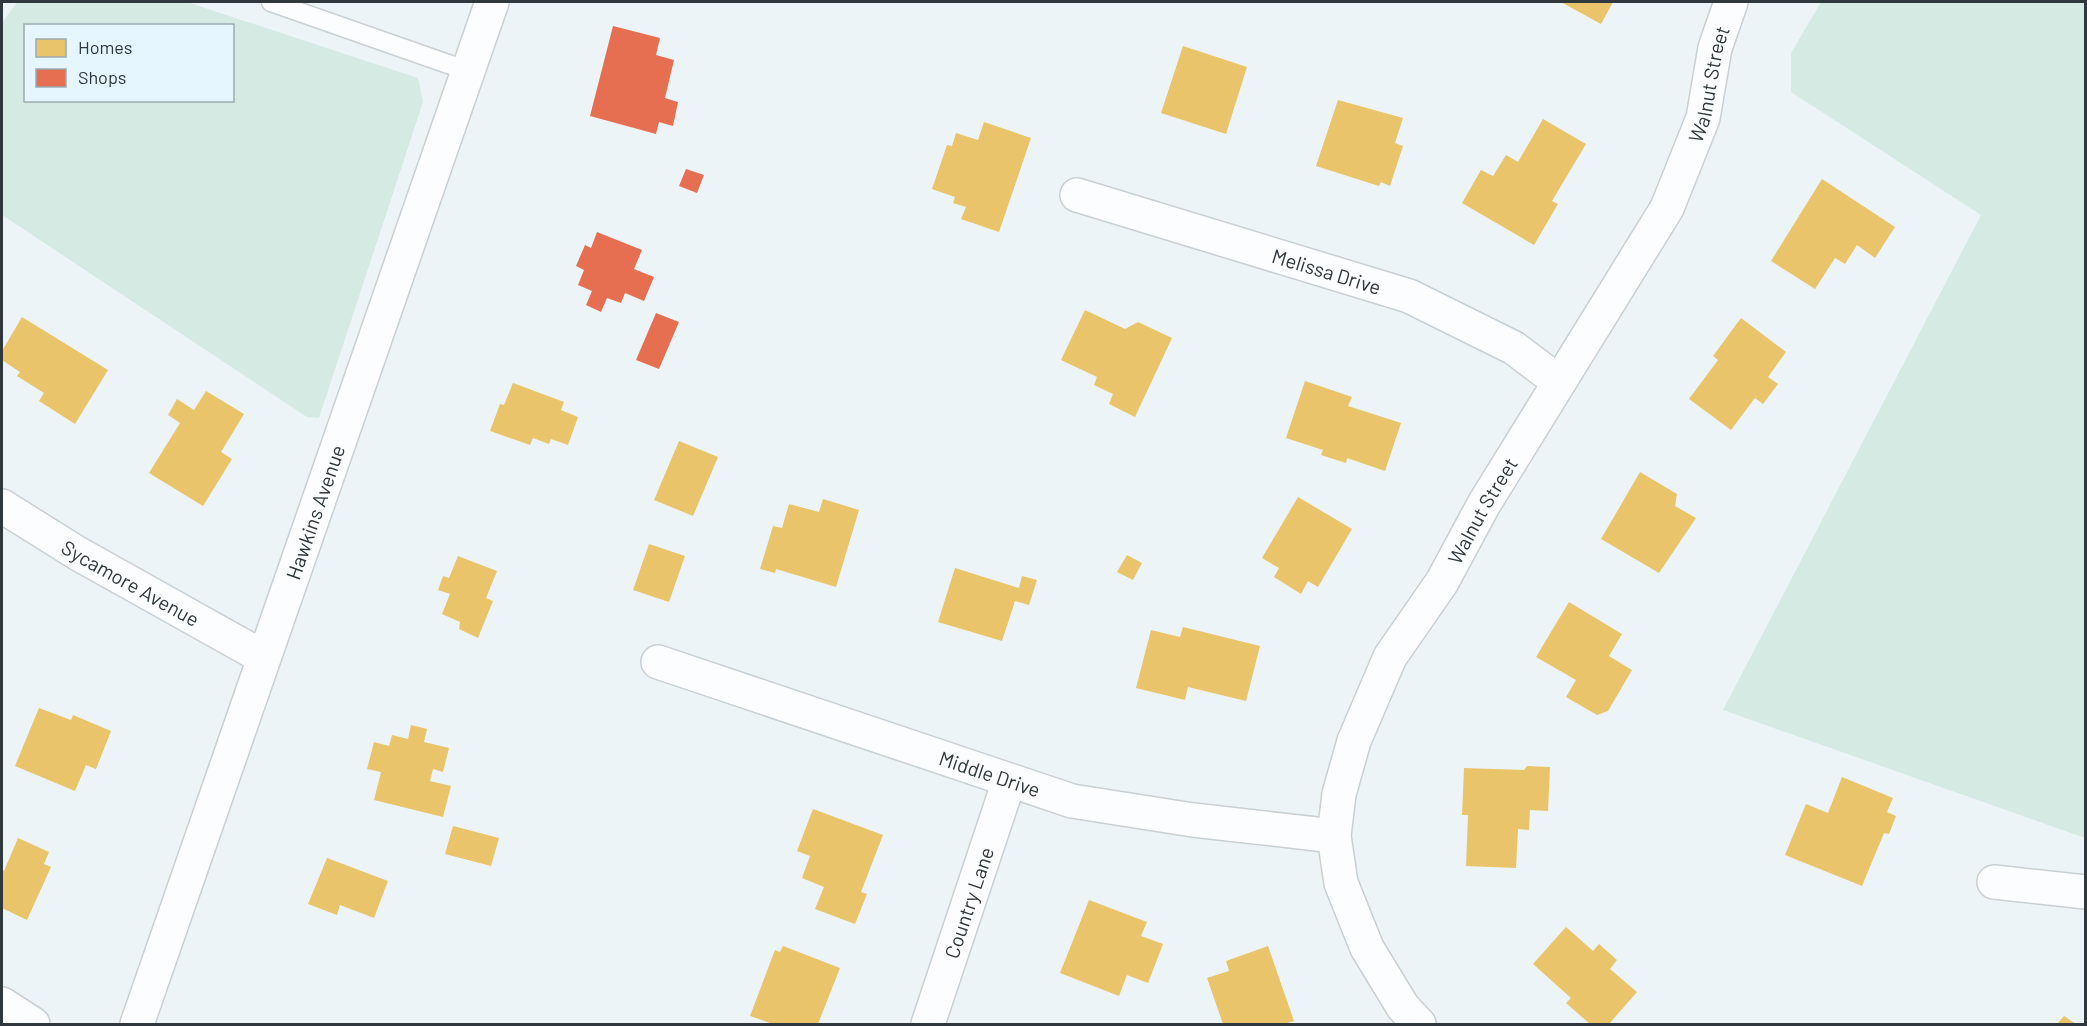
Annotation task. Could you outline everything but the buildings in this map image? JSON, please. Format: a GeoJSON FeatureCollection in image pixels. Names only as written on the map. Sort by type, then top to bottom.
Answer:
{"type":"FeatureCollection","features":[{"type":"Feature","properties":{"kind":"street","name":"Hawkins Avenue"},"geometry":{"type":"LineString","coordinates":[[137,1024],[492,2]]}},
{"type":"Feature","properties":{"kind":"street","name":"Walnut Street"},"geometry":{"type":"LineString","coordinates":[[1419,1024],[1403,1007],[1367,948],[1341,883],[1334,836],[1339,794],[1354,741],[1390,657],[1442,582],[1484,504],[1667,208],[1703,118],[1714,48],[1731,2]]}},
{"type":"Feature","properties":{"kind":"street","name":"Melissa Drive"},"geometry":{"type":"LineString","coordinates":[[1077,195],[1409,296],[1514,348],[1559,382]]}},
{"type":"Feature","properties":{"kind":"street","name":"Sycamore Avenue"},"geometry":{"type":"LineString","coordinates":[[2,506],[77,553],[263,657]]}},
{"type":"Feature","properties":{"kind":"street","name":"Middle Drive"},"geometry":{"type":"LineString","coordinates":[[657,662],[1072,801],[1193,820],[1334,836]]}},
{"type":"Feature","properties":{"kind":"street","name":"Country Lane"},"geometry":{"type":"LineString","coordinates":[[928,1024],[1009,781]]}},
{"type":"Feature","properties":{"kind":"street"},"geometry":{"type":"LineString","coordinates":[[1994,882],[2085,892]]}},
{"type":"Feature","properties":{"kind":"street"},"geometry":{"type":"LineString","coordinates":[[2,1004],[33,1024]]}},
{"type":"Feature","properties":{"kind":"lane"},"geometry":{"type":"LineString","coordinates":[[271,2],[468,71]]}},
{"type":"Feature","properties":{"kind":"green space"},"geometry":{"type":"Polygon","coordinates":[[[17,2],[187,2],[418,78],[423,102],[319,418],[307,417],[2,215],[2,23],[17,2]]]}},
{"type":"Feature","properties":{"kind":"green space"},"geometry":{"type":"Polygon","coordinates":[[[1821,2],[2085,2],[2085,838],[1723,710],[1981,215],[1791,92],[1791,53],[1821,2]]]}}]}
